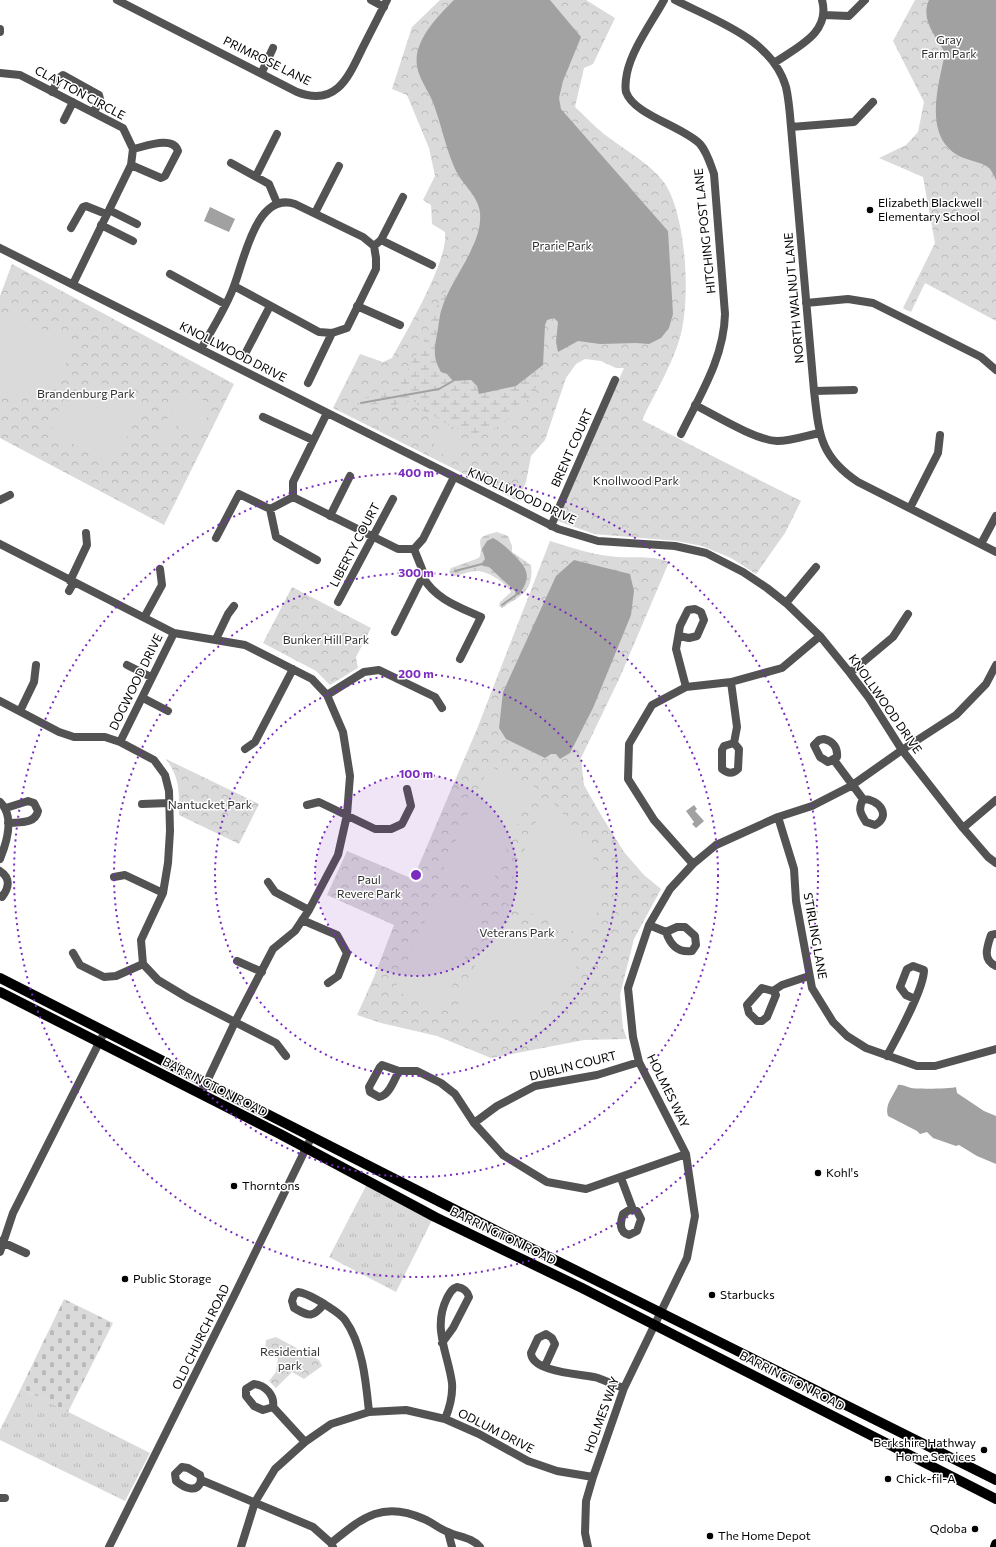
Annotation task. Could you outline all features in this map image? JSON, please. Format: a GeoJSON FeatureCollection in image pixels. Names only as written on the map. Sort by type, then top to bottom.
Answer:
{"type":"FeatureCollection","features":[{"type":"Feature","properties":{"kind":"main road","name":"BARRINGTON ROAD"},"geometry":{"type":"LineString","coordinates":[[0,978],[660,1313],[996,1480]]}},
{"type":"Feature","properties":{"kind":"main road","name":"BARRINGTON ROAD"},"geometry":{"type":"LineString","coordinates":[[0,992],[306,1148],[421,1210],[582,1288],[996,1499]]}},
{"type":"Feature","properties":{"kind":"street","name":"PRIMROSE LANE"},"geometry":{"type":"LineString","coordinates":[[117,0],[262,72],[302,94],[312,96],[330,93],[342,86],[385,3]]}},
{"type":"Feature","properties":{"kind":"street"},"geometry":{"type":"LineString","coordinates":[[371,0],[385,3]]}},
{"type":"Feature","properties":{"kind":"street","name":"HITCHING POST LANE"},"geometry":{"type":"LineString","coordinates":[[664,0],[632,59],[627,74],[626,91],[636,104],[648,114],[685,132],[700,144],[709,157],[714,174],[725,325],[717,360],[681,434]]}},
{"type":"Feature","properties":{"kind":"street","name":"NORTH WALNUT LANE"},"geometry":{"type":"LineString","coordinates":[[675,0],[749,39],[762,49],[774,63],[786,86],[791,126],[814,391],[819,433],[828,452],[845,472],[864,485],[996,552]]}},
{"type":"Feature","properties":{"kind":"street"},"geometry":{"type":"LineString","coordinates":[[774,63],[813,36],[818,30],[824,15],[822,0]]}},
{"type":"Feature","properties":{"kind":"street"},"geometry":{"type":"LineString","coordinates":[[824,15],[849,16],[865,0]]}},
{"type":"Feature","properties":{"kind":"street"},"geometry":{"type":"LineString","coordinates":[[262,72],[273,48]]}},
{"type":"Feature","properties":{"kind":"street","name":"CLAYTON CIRCLE"},"geometry":{"type":"LineString","coordinates":[[0,73],[20,75],[123,128],[133,149]]}},
{"type":"Feature","properties":{"kind":"street"},"geometry":{"type":"LineString","coordinates":[[52,92],[59,78],[63,75],[99,95],[100,99],[94,112]]}},
{"type":"Feature","properties":{"kind":"street"},"geometry":{"type":"LineString","coordinates":[[64,120],[73,102]]}},
{"type":"Feature","properties":{"kind":"street"},"geometry":{"type":"LineString","coordinates":[[791,126],[854,122],[873,102]]}},
{"type":"Feature","properties":{"kind":"street"},"geometry":{"type":"LineString","coordinates":[[256,176],[277,134]]}},
{"type":"Feature","properties":{"kind":"street"},"geometry":{"type":"LineString","coordinates":[[73,284],[131,165],[133,149],[163,143],[172,144],[178,151],[166,176],[162,178],[131,165]]}},
{"type":"Feature","properties":{"kind":"street"},"geometry":{"type":"LineString","coordinates":[[231,163],[256,176],[272,188],[277,203]]}},
{"type":"Feature","properties":{"kind":"street"},"geometry":{"type":"LineString","coordinates":[[315,213],[339,166]]}},
{"type":"Feature","properties":{"kind":"street"},"geometry":{"type":"LineString","coordinates":[[374,246],[381,240],[402,197]]}},
{"type":"Feature","properties":{"kind":"street"},"geometry":{"type":"LineString","coordinates":[[201,349],[234,286],[243,254],[258,224],[265,212],[277,203],[290,202],[315,213],[363,237],[374,246],[376,270],[347,328],[332,333],[319,332],[234,286]]}},
{"type":"Feature","properties":{"kind":"street"},"geometry":{"type":"LineString","coordinates":[[71,228],[82,207],[86,206],[107,212],[137,224]]}},
{"type":"Feature","properties":{"kind":"street"},"geometry":{"type":"LineString","coordinates":[[101,225],[133,241]]}},
{"type":"Feature","properties":{"kind":"street"},"geometry":{"type":"LineString","coordinates":[[381,240],[432,265]]}},
{"type":"Feature","properties":{"kind":"street","name":"KNOLLWOOD DRIVE"},"geometry":{"type":"LineString","coordinates":[[0,248],[551,526],[598,541],[675,546],[706,553],[743,572],[786,603],[820,636],[869,698],[902,750],[963,828],[988,857],[996,863]]}},
{"type":"Feature","properties":{"kind":"street"},"geometry":{"type":"LineString","coordinates":[[170,274],[225,304]]}},
{"type":"Feature","properties":{"kind":"street"},"geometry":{"type":"LineString","coordinates":[[806,303],[848,299],[873,303],[981,357],[996,370]]}},
{"type":"Feature","properties":{"kind":"street"},"geometry":{"type":"LineString","coordinates":[[245,354],[270,306]]}},
{"type":"Feature","properties":{"kind":"street"},"geometry":{"type":"LineString","coordinates":[[357,306],[400,325]]}},
{"type":"Feature","properties":{"kind":"street"},"geometry":{"type":"LineString","coordinates":[[308,383],[332,333]]}},
{"type":"Feature","properties":{"kind":"street","name":"BRENT COURT"},"geometry":{"type":"LineString","coordinates":[[551,526],[615,380]]}},
{"type":"Feature","properties":{"kind":"street"},"geometry":{"type":"LineString","coordinates":[[814,391],[854,390]]}},
{"type":"Feature","properties":{"kind":"street"},"geometry":{"type":"LineString","coordinates":[[695,405],[761,438],[775,441],[788,441],[819,433]]}},
{"type":"Feature","properties":{"kind":"street"},"geometry":{"type":"LineString","coordinates":[[292,497],[293,482],[327,413]]}},
{"type":"Feature","properties":{"kind":"street"},"geometry":{"type":"LineString","coordinates":[[263,417],[313,440]]}},
{"type":"Feature","properties":{"kind":"street"},"geometry":{"type":"LineString","coordinates":[[910,508],[938,453],[940,435]]}},
{"type":"Feature","properties":{"kind":"street"},"geometry":{"type":"LineString","coordinates":[[330,516],[350,476]]}},
{"type":"Feature","properties":{"kind":"street"},"geometry":{"type":"LineString","coordinates":[[292,497],[398,549],[414,549],[423,539],[454,477]]}},
{"type":"Feature","properties":{"kind":"street"},"geometry":{"type":"LineString","coordinates":[[216,538],[239,494],[270,509]]}},
{"type":"Feature","properties":{"kind":"street"},"geometry":{"type":"LineString","coordinates":[[0,500],[10,495]]}},
{"type":"Feature","properties":{"kind":"street"},"geometry":{"type":"LineString","coordinates":[[270,509],[292,497]]}},
{"type":"Feature","properties":{"kind":"street","name":"LIBERTY COURT"},"geometry":{"type":"LineString","coordinates":[[338,602],[368,542],[373,537],[393,499]]}},
{"type":"Feature","properties":{"kind":"street"},"geometry":{"type":"LineString","coordinates":[[270,509],[276,537],[317,560]]}},
{"type":"Feature","properties":{"kind":"street"},"geometry":{"type":"LineString","coordinates":[[981,544],[996,516]]}},
{"type":"Feature","properties":{"kind":"street"},"geometry":{"type":"LineString","coordinates":[[69,592],[87,545],[86,533]]}},
{"type":"Feature","properties":{"kind":"street"},"geometry":{"type":"LineString","coordinates":[[0,545],[72,582],[145,616],[174,632],[220,642],[245,645],[312,679],[327,694],[343,732],[350,776],[347,815],[338,855],[309,910],[296,930],[273,949],[235,1022],[201,1094]]}},
{"type":"Feature","properties":{"kind":"street"},"geometry":{"type":"LineString","coordinates":[[395,632],[424,574],[414,549]]}},
{"type":"Feature","properties":{"kind":"street"},"geometry":{"type":"LineString","coordinates":[[786,603],[816,567]]}},
{"type":"Feature","properties":{"kind":"street"},"geometry":{"type":"LineString","coordinates":[[145,616],[162,584],[160,569]]}},
{"type":"Feature","properties":{"kind":"street"},"geometry":{"type":"LineString","coordinates":[[423,577],[429,588],[437,594],[481,617],[460,659]]}},
{"type":"Feature","properties":{"kind":"street"},"geometry":{"type":"LineString","coordinates":[[220,642],[228,614],[234,606]]}},
{"type":"Feature","properties":{"kind":"street"},"geometry":{"type":"LineString","coordinates":[[850,673],[893,637],[908,614]]}},
{"type":"Feature","properties":{"kind":"street","name":"DOGWOOD DRIVE"},"geometry":{"type":"LineString","coordinates":[[120,742],[143,698],[151,677],[174,632]]}},
{"type":"Feature","properties":{"kind":"street"},"geometry":{"type":"LineString","coordinates":[[679,636],[677,654],[686,687]]}},
{"type":"Feature","properties":{"kind":"street"},"geometry":{"type":"LineString","coordinates":[[693,864],[654,820],[628,779],[629,744],[652,705],[686,687],[731,682],[782,668],[820,636]]}},
{"type":"Feature","properties":{"kind":"street"},"geometry":{"type":"LineString","coordinates":[[20,712],[34,682],[36,665]]}},
{"type":"Feature","properties":{"kind":"street"},"geometry":{"type":"LineString","coordinates":[[127,665],[151,677]]}},
{"type":"Feature","properties":{"kind":"street","name":"HOLMES WAY"},"geometry":{"type":"LineString","coordinates":[[588,1547],[585,1533],[586,1501],[593,1477],[624,1388],[687,1258],[695,1216],[686,1154],[639,1062],[633,1037],[628,988],[648,925],[670,889],[693,864],[716,845],[778,817],[812,806],[851,786],[902,750],[956,715],[986,684],[996,665]]}},
{"type":"Feature","properties":{"kind":"street"},"geometry":{"type":"LineString","coordinates":[[245,749],[255,742],[293,669]]}},
{"type":"Feature","properties":{"kind":"street"},"geometry":{"type":"LineString","coordinates":[[327,694],[364,672],[379,670],[435,698],[442,708]]}},
{"type":"Feature","properties":{"kind":"street"},"geometry":{"type":"LineString","coordinates":[[731,682],[737,727],[734,743]]}},
{"type":"Feature","properties":{"kind":"street"},"geometry":{"type":"LineString","coordinates":[[143,698],[168,711]]}},
{"type":"Feature","properties":{"kind":"street"},"geometry":{"type":"LineString","coordinates":[[0,701],[64,734],[74,737],[105,737],[120,742],[154,760],[165,776],[169,803],[168,863],[163,892],[141,940],[143,964],[158,980],[188,998],[276,1043],[286,1056]]}},
{"type":"Feature","properties":{"kind":"street"},"geometry":{"type":"LineString","coordinates":[[834,760],[851,786],[863,799]]}},
{"type":"Feature","properties":{"kind":"street"},"geometry":{"type":"LineString","coordinates":[[307,805],[319,802],[375,829],[391,829],[402,824],[411,806],[407,789]]}},
{"type":"Feature","properties":{"kind":"street"},"geometry":{"type":"LineString","coordinates":[[963,828],[996,800]]}},
{"type":"Feature","properties":{"kind":"street"},"geometry":{"type":"LineString","coordinates":[[0,802],[6,808],[8,823],[7,841],[0,859]]}},
{"type":"Feature","properties":{"kind":"street"},"geometry":{"type":"LineString","coordinates":[[6,808],[28,802],[34,802],[38,810],[37,816],[33,819],[8,823]]}},
{"type":"Feature","properties":{"kind":"street"},"geometry":{"type":"LineString","coordinates":[[142,804],[169,803]]}},
{"type":"Feature","properties":{"kind":"street","name":"STIRLING LANE"},"geometry":{"type":"LineString","coordinates":[[778,817],[794,869],[796,901],[812,988],[833,1022],[848,1036],[866,1048],[917,1066],[929,1067],[996,1049]]}},
{"type":"Feature","properties":{"kind":"street"},"geometry":{"type":"LineString","coordinates":[[0,871],[4,873],[8,880],[8,890],[2,897],[0,896]]}},
{"type":"Feature","properties":{"kind":"street"},"geometry":{"type":"LineString","coordinates":[[114,877],[125,875],[163,892]]}},
{"type":"Feature","properties":{"kind":"street"},"geometry":{"type":"LineString","coordinates":[[268,882],[275,892],[309,910]]}},
{"type":"Feature","properties":{"kind":"street"},"geometry":{"type":"LineString","coordinates":[[302,920],[337,935],[347,953],[338,976],[328,983]]}},
{"type":"Feature","properties":{"kind":"street"},"geometry":{"type":"LineString","coordinates":[[648,925],[666,932]]}},
{"type":"Feature","properties":{"kind":"street"},"geometry":{"type":"LineString","coordinates":[[996,934],[991,935],[987,950],[987,959],[991,964],[996,966]]}},
{"type":"Feature","properties":{"kind":"street"},"geometry":{"type":"LineString","coordinates":[[73,953],[80,964],[104,977],[116,976],[143,964]]}},
{"type":"Feature","properties":{"kind":"street"},"geometry":{"type":"LineString","coordinates":[[237,961],[262,972]]}},
{"type":"Feature","properties":{"kind":"street"},"geometry":{"type":"LineString","coordinates":[[773,991],[782,984],[809,976]]}},
{"type":"Feature","properties":{"kind":"street"},"geometry":{"type":"LineString","coordinates":[[887,1056],[915,999]]}},
{"type":"Feature","properties":{"kind":"street"},"geometry":{"type":"LineString","coordinates":[[0,1252],[1,1241],[18,1202],[105,1031]]}},
{"type":"Feature","properties":{"kind":"street","name":"DUBLIN COURT"},"geometry":{"type":"LineString","coordinates":[[474,1123],[497,1106],[535,1086],[597,1075],[639,1062]]}},
{"type":"Feature","properties":{"kind":"street"},"geometry":{"type":"LineString","coordinates":[[399,1072],[417,1071],[442,1083],[455,1094],[474,1123],[503,1155],[547,1182],[586,1189],[686,1154]]}},
{"type":"Feature","properties":{"kind":"street","name":"OLD CHURCH ROAD"},"geometry":{"type":"LineString","coordinates":[[109,1547],[312,1136]]}},
{"type":"Feature","properties":{"kind":"street"},"geometry":{"type":"LineString","coordinates":[[621,1178],[632,1210]]}},
{"type":"Feature","properties":{"kind":"street"},"geometry":{"type":"LineString","coordinates":[[1,1241],[26,1253]]}},
{"type":"Feature","properties":{"kind":"street"},"geometry":{"type":"LineString","coordinates":[[442,1343],[453,1328],[469,1297],[466,1290],[462,1288],[453,1289],[443,1306],[440,1328],[442,1343],[452,1384],[450,1406],[445,1419]]}},
{"type":"Feature","properties":{"kind":"street"},"geometry":{"type":"LineString","coordinates":[[324,1304],[345,1320],[356,1344],[364,1367],[369,1412]]}},
{"type":"Feature","properties":{"kind":"street"},"geometry":{"type":"LineString","coordinates":[[545,1366],[560,1373],[598,1378],[624,1388]]}},
{"type":"Feature","properties":{"kind":"street"},"geometry":{"type":"LineString","coordinates":[[272,1407],[305,1442]]}},
{"type":"Feature","properties":{"kind":"street","name":"ODLUM DRIVE"},"geometry":{"type":"LineString","coordinates":[[241,1547],[255,1502],[275,1469],[305,1442],[331,1424],[369,1412],[406,1410],[445,1419],[479,1434],[528,1461],[557,1471],[593,1477]]}},
{"type":"Feature","properties":{"kind":"street"},"geometry":{"type":"LineString","coordinates":[[201,1480],[313,1527],[332,1545],[361,1519],[379,1511],[396,1510],[410,1513],[448,1532],[474,1541],[480,1547]]}},
{"type":"Feature","properties":{"kind":"street"},"geometry":{"type":"LineString","coordinates":[[448,1532],[452,1547]]}},
{"type":"Feature","properties":{"kind":"green space","name":"Prarie Park"},"geometry":{"type":"Polygon","coordinates":[[[440,0],[586,0],[615,18],[593,64],[584,68],[575,107],[600,131],[643,162],[663,181],[671,195],[677,214],[685,260],[685,307],[678,344],[666,373],[642,420],[801,501],[785,533],[756,574],[731,558],[702,546],[677,541],[594,534],[558,521],[558,517],[624,368],[616,368],[601,361],[585,359],[576,364],[566,378],[545,440],[531,456],[526,482],[518,501],[333,408],[360,354],[383,362],[392,358],[426,295],[441,260],[445,232],[432,224],[431,205],[423,200],[435,176],[429,148],[407,95],[392,89],[412,27],[440,0]]]}},
{"type":"Feature","properties":{"kind":"green space","name":"Gray Farm Park"},"geometry":{"type":"Polygon","coordinates":[[[915,0],[996,0],[996,321],[925,283],[911,312],[903,308],[935,243],[923,177],[879,158],[906,145],[918,132],[924,102],[893,41],[915,0]]]}},
{"type":"Feature","properties":{"kind":"green space","name":"Brandenburg Park"},"geometry":{"type":"Polygon","coordinates":[[[12,264],[234,384],[164,525],[0,438],[0,296],[12,264]]]}},
{"type":"Feature","properties":{"kind":"green space"},"geometry":{"type":"Polygon","coordinates":[[[457,275],[442,308],[434,360],[453,381],[471,380],[477,386],[479,394],[516,386],[543,365],[541,375],[532,394],[517,412],[500,426],[489,432],[473,434],[453,427],[424,411],[419,410],[417,403],[413,401],[407,401],[390,406],[380,404],[358,406],[357,403],[359,399],[396,390],[427,336],[434,310],[457,275]]]}},
{"type":"Feature","properties":{"kind":"green space"},"geometry":{"type":"Polygon","coordinates":[[[12,314],[74,344],[58,379],[43,390],[29,394],[14,394],[0,389],[0,323],[2,318],[12,314]]]}},
{"type":"Feature","properties":{"kind":"green space"},"geometry":{"type":"Polygon","coordinates":[[[104,383],[122,391],[143,405],[116,460],[110,463],[50,432],[66,402],[84,386],[104,383]]]}},
{"type":"Feature","properties":{"kind":"green space"},"geometry":{"type":"Polygon","coordinates":[[[182,390],[213,405],[198,435],[177,425],[166,446],[156,441],[182,390]]]}},
{"type":"Feature","properties":{"kind":"green space"},"geometry":{"type":"Polygon","coordinates":[[[443,432],[459,441],[460,445],[453,459],[432,449],[439,434],[443,432]]]}},
{"type":"Feature","properties":{"kind":"green space"},"geometry":{"type":"Polygon","coordinates":[[[497,532],[508,536],[512,546],[512,552],[531,565],[530,581],[525,592],[502,608],[499,606],[500,602],[511,592],[496,578],[486,573],[477,571],[452,576],[449,572],[451,568],[479,558],[481,553],[480,542],[483,536],[497,532]]]}},
{"type":"Feature","properties":{"kind":"green space","name":"Veterans Park"},"geometry":{"type":"Polygon","coordinates":[[[550,541],[600,555],[657,558],[669,562],[620,677],[581,758],[584,785],[601,815],[624,852],[644,875],[661,889],[634,939],[620,995],[623,1028],[627,1039],[584,1040],[491,1058],[437,1036],[381,1023],[357,1015],[374,977],[394,925],[327,895],[347,851],[413,879],[477,729],[550,541]]]}},
{"type":"Feature","properties":{"kind":"green space","name":"Bunker Hill Park"},"geometry":{"type":"Polygon","coordinates":[[[292,587],[371,628],[356,657],[358,668],[330,685],[316,671],[263,643],[292,587]]]}},
{"type":"Feature","properties":{"kind":"green space","name":"Nantucket Park"},"geometry":{"type":"Polygon","coordinates":[[[166,759],[259,804],[239,844],[179,815],[178,785],[174,772],[166,759]]]}},
{"type":"Feature","properties":{"kind":"green space"},"geometry":{"type":"Polygon","coordinates":[[[489,766],[534,786],[487,894],[441,874],[489,766]]]}},
{"type":"Feature","properties":{"kind":"green space"},"geometry":{"type":"Polygon","coordinates":[[[546,798],[559,808],[580,836],[589,850],[599,876],[599,905],[588,937],[503,902],[546,798]]]}},
{"type":"Feature","properties":{"kind":"green space"},"geometry":{"type":"Polygon","coordinates":[[[438,891],[485,910],[442,1010],[394,990],[438,891]]]}},
{"type":"Feature","properties":{"kind":"green space"},"geometry":{"type":"Polygon","coordinates":[[[497,918],[581,955],[575,971],[566,986],[552,1000],[534,1011],[523,1015],[503,1020],[488,1020],[474,1018],[454,1012],[497,918]]]}},
{"type":"Feature","properties":{"kind":"green space"},"geometry":{"type":"Polygon","coordinates":[[[367,1184],[433,1218],[396,1292],[329,1257],[367,1184]]]}},
{"type":"Feature","properties":{"kind":"green space"},"geometry":{"type":"Polygon","coordinates":[[[64,1299],[113,1323],[68,1412],[21,1388],[64,1299]]]}},
{"type":"Feature","properties":{"kind":"green space","name":"Residential park"},"geometry":{"type":"Polygon","coordinates":[[[276,1337],[319,1360],[322,1366],[304,1379],[292,1372],[276,1388],[269,1381],[276,1372],[278,1358],[270,1356],[270,1350],[265,1350],[266,1340],[276,1337]]]}},
{"type":"Feature","properties":{"kind":"green space"},"geometry":{"type":"Polygon","coordinates":[[[21,1388],[150,1453],[125,1501],[0,1440],[0,1430],[21,1388]]]}},
{"type":"Feature","properties":{"kind":"shaded area","name":"Prarie Park"},"geometry":{"type":"Polygon","coordinates":[[[454,0],[550,0],[581,37],[563,81],[559,98],[561,109],[668,231],[673,314],[669,328],[661,338],[649,344],[600,344],[578,341],[558,352],[556,342],[558,322],[554,318],[547,320],[545,325],[543,365],[516,386],[479,394],[477,386],[471,380],[453,381],[447,374],[441,372],[435,358],[435,349],[441,311],[446,297],[466,261],[477,237],[480,225],[480,213],[477,202],[459,176],[453,164],[438,116],[418,71],[417,57],[419,47],[428,30],[434,21],[454,0]]]}},
{"type":"Feature","properties":{"kind":"shaded area"},"geometry":{"type":"Polygon","coordinates":[[[929,0],[996,0],[996,180],[988,167],[959,156],[948,147],[940,136],[936,109],[939,79],[945,53],[930,28],[926,14],[929,0]]]}},
{"type":"Feature","properties":{"kind":"shaded area"},"geometry":{"type":"Polygon","coordinates":[[[210,207],[235,219],[229,232],[204,221],[210,207]]]}},
{"type":"Feature","properties":{"kind":"shaded area"},"geometry":{"type":"Polygon","coordinates":[[[493,538],[501,543],[518,559],[525,569],[527,578],[526,583],[519,595],[516,595],[515,591],[489,567],[483,566],[482,563],[485,559],[482,549],[487,541],[493,538]]]}},
{"type":"Feature","properties":{"kind":"shaded area"},"geometry":{"type":"Polygon","coordinates":[[[574,560],[630,574],[634,591],[631,615],[593,708],[570,753],[560,759],[556,754],[551,754],[545,758],[506,739],[499,728],[503,692],[556,576],[574,560]]]}},
{"type":"Feature","properties":{"kind":"shaded area"},"geometry":{"type":"Polygon","coordinates":[[[694,805],[697,809],[695,811],[704,821],[696,828],[692,824],[694,822],[686,811],[694,805]]]}},
{"type":"Feature","properties":{"kind":"shaded area"},"geometry":{"type":"Polygon","coordinates":[[[898,1085],[920,1089],[956,1087],[957,1093],[984,1111],[996,1116],[996,1164],[977,1156],[959,1145],[956,1146],[933,1138],[927,1132],[920,1134],[888,1116],[888,1104],[898,1085]]]}},
{"type":"Feature","properties":{"kind":"waterway"},"geometry":{"type":"LineString","coordinates":[[361,403],[439,389],[453,381]]}},
{"type":"Feature","properties":{"kind":"waterway"},"geometry":{"type":"LineString","coordinates":[[455,571],[482,564]]}},
{"type":"Feature","properties":{"kind":"waterway"},"geometry":{"type":"LineString","coordinates":[[502,605],[516,595]]}},
{"type":"Feature","properties":{"kind":"place","name":"Elizabeth Blackwell Elementary School"},"geometry":{"type":"Point","coordinates":[870,210]}},
{"type":"Feature","properties":{"kind":"place","name":"Kohl's"},"geometry":{"type":"Point","coordinates":[818,1173]}},
{"type":"Feature","properties":{"kind":"place","name":"Thorntons"},"geometry":{"type":"Point","coordinates":[234,1186]}},
{"type":"Feature","properties":{"kind":"place","name":"Public Storage"},"geometry":{"type":"Point","coordinates":[125,1279]}},
{"type":"Feature","properties":{"kind":"place","name":"Starbucks"},"geometry":{"type":"Point","coordinates":[712,1295]}},
{"type":"Feature","properties":{"kind":"place","name":"Berkshire Hathway Home Services"},"geometry":{"type":"Point","coordinates":[984,1450]}},
{"type":"Feature","properties":{"kind":"place","name":"Chick-fil-A"},"geometry":{"type":"Point","coordinates":[888,1479]}},
{"type":"Feature","properties":{"kind":"place","name":"Qdoba"},"geometry":{"type":"Point","coordinates":[975,1529]}},
{"type":"Feature","properties":{"kind":"place","name":"The Home Depot"},"geometry":{"type":"Point","coordinates":[710,1536]}},
{"type":"Feature","properties":{"kind":"park label","name":"Knollwood Park"},"geometry":{"type":"Point","coordinates":[636,481]}},
{"type":"Feature","properties":{"kind":"park label","name":"Paul Revere Park"},"geometry":{"type":"Point","coordinates":[369,887]}}]}
